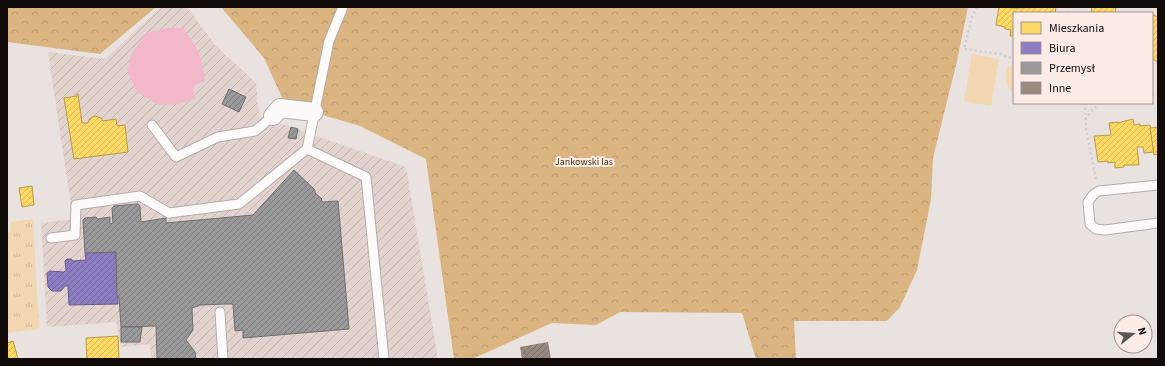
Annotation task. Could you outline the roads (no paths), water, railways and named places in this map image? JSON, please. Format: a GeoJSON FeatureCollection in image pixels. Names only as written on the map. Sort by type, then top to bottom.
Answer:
{"type":"FeatureCollection","features":[{"type":"Feature","properties":{"kind":"street"},"geometry":{"type":"LineString","coordinates":[[273,116],[280,108],[314,112]]}},
{"type":"Feature","properties":{"kind":"lane"},"geometry":{"type":"LineString","coordinates":[[51,238],[75,235],[76,205],[140,196],[169,213],[239,204],[307,149],[329,41],[343,7]]}},
{"type":"Feature","properties":{"kind":"lane"},"geometry":{"type":"LineString","coordinates":[[152,125],[176,157],[218,137],[255,132],[273,116]]}},
{"type":"Feature","properties":{"kind":"lane"},"geometry":{"type":"LineString","coordinates":[[307,149],[366,177],[384,359]]}},
{"type":"Feature","properties":{"kind":"lane"},"geometry":{"type":"LineString","coordinates":[[1158,184],[1099,191],[1093,195],[1088,202],[1090,224],[1096,229],[1105,230],[1158,223]]}},
{"type":"Feature","properties":{"kind":"lane"},"geometry":{"type":"LineString","coordinates":[[220,312],[223,359]]}},
{"type":"Feature","properties":{"kind":"park label","name":"Jankowski las"},"geometry":{"type":"Point","coordinates":[584,162]}}]}
